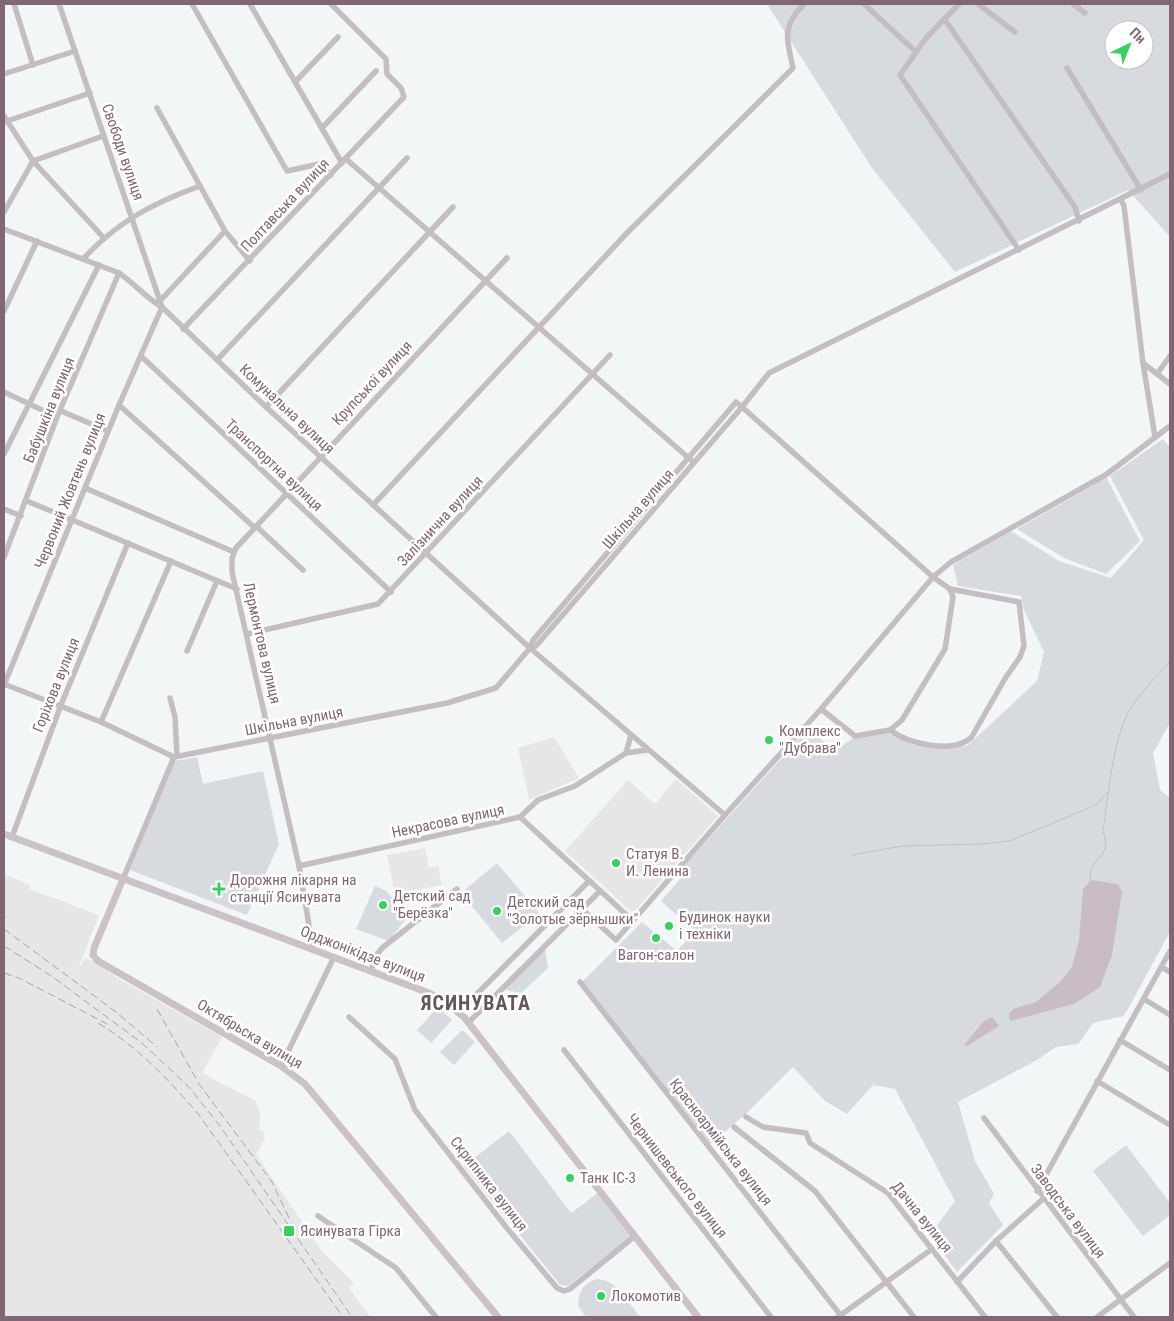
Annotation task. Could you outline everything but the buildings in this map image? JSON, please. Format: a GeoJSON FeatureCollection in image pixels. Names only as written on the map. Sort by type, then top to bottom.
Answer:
{"type":"FeatureCollection","features":[{"type":"Feature","properties":{"kind":"main road","name":"Орджонікідзе вулиця"},"geometry":{"type":"LineString","coordinates":[[4,834],[429,993],[459,1012],[698,1317]]}},
{"type":"Feature","properties":{"kind":"main road","name":"Октябрьска вулиця"},"geometry":{"type":"LineString","coordinates":[[123,880],[94,948],[93,955],[98,961],[281,1066],[305,1084],[498,1317]]}},
{"type":"Feature","properties":{"kind":"street"},"geometry":{"type":"LineString","coordinates":[[14,4],[33,65]]}},
{"type":"Feature","properties":{"kind":"street","name":"Свободи вулиця"},"geometry":{"type":"LineString","coordinates":[[59,4],[161,304]]}},
{"type":"Feature","properties":{"kind":"street"},"geometry":{"type":"LineString","coordinates":[[192,4],[287,171],[319,164],[331,175]]}},
{"type":"Feature","properties":{"kind":"street"},"geometry":{"type":"LineString","coordinates":[[250,4],[322,128],[344,161],[430,232],[694,463]]}},
{"type":"Feature","properties":{"kind":"street","name":"Полтавська вулиця"},"geometry":{"type":"LineString","coordinates":[[183,329],[250,261],[404,97],[401,88],[387,74],[386,59],[331,4]]}},
{"type":"Feature","properties":{"kind":"street"},"geometry":{"type":"LineString","coordinates":[[373,505],[626,234],[793,68],[786,36],[787,26],[804,4]]}},
{"type":"Feature","properties":{"kind":"street"},"geometry":{"type":"LineString","coordinates":[[864,4],[916,52]]}},
{"type":"Feature","properties":{"kind":"street"},"geometry":{"type":"LineString","coordinates":[[959,4],[926,38],[900,75],[1019,250]]}},
{"type":"Feature","properties":{"kind":"street"},"geometry":{"type":"LineString","coordinates":[[978,4],[1015,32]]}},
{"type":"Feature","properties":{"kind":"street"},"geometry":{"type":"LineString","coordinates":[[1073,4],[1085,13]]}},
{"type":"Feature","properties":{"kind":"street"},"geometry":{"type":"LineString","coordinates":[[945,20],[1075,207],[1079,221]]}},
{"type":"Feature","properties":{"kind":"street"},"geometry":{"type":"LineString","coordinates":[[295,82],[338,37]]}},
{"type":"Feature","properties":{"kind":"street"},"geometry":{"type":"LineString","coordinates":[[4,74],[75,51]]}},
{"type":"Feature","properties":{"kind":"street"},"geometry":{"type":"LineString","coordinates":[[1067,68],[1141,190]]}},
{"type":"Feature","properties":{"kind":"street"},"geometry":{"type":"LineString","coordinates":[[322,128],[376,71]]}},
{"type":"Feature","properties":{"kind":"street"},"geometry":{"type":"LineString","coordinates":[[90,93],[5,120],[33,160],[103,237]]}},
{"type":"Feature","properties":{"kind":"street"},"geometry":{"type":"LineString","coordinates":[[157,108],[225,231],[250,261]]}},
{"type":"Feature","properties":{"kind":"street"},"geometry":{"type":"LineString","coordinates":[[4,212],[33,160],[103,136]]}},
{"type":"Feature","properties":{"kind":"street"},"geometry":{"type":"LineString","coordinates":[[216,360],[407,158]]}},
{"type":"Feature","properties":{"kind":"street","name":"Шкільна вулиця"},"geometry":{"type":"LineString","coordinates":[[530,648],[536,646],[742,407],[769,373],[1079,221],[1170,174]]}},
{"type":"Feature","properties":{"kind":"street"},"geometry":{"type":"LineString","coordinates":[[83,259],[103,237],[132,217],[171,196],[200,186]]}},
{"type":"Feature","properties":{"kind":"street"},"geometry":{"type":"LineString","coordinates":[[1121,200],[1124,206],[1143,363],[1156,437]]}},
{"type":"Feature","properties":{"kind":"street"},"geometry":{"type":"LineString","coordinates":[[266,407],[453,207]]}},
{"type":"Feature","properties":{"kind":"street","name":"Комунальна вулиця"},"geometry":{"type":"LineString","coordinates":[[4,229],[119,273],[134,283],[149,300],[161,304],[183,329],[426,554],[530,648],[725,816]]}},
{"type":"Feature","properties":{"kind":"street","name":"Червоний Жовтень вулиця"},"geometry":{"type":"LineString","coordinates":[[4,685],[161,304],[225,231]]}},
{"type":"Feature","properties":{"kind":"street"},"geometry":{"type":"LineString","coordinates":[[4,311],[37,241]]}},
{"type":"Feature","properties":{"kind":"street","name":"Крупської вулиця"},"geometry":{"type":"LineString","coordinates":[[235,550],[506,258]]}},
{"type":"Feature","properties":{"kind":"street"},"geometry":{"type":"LineString","coordinates":[[4,454],[99,265]]}},
{"type":"Feature","properties":{"kind":"street","name":"Бабушкіна вулиця"},"geometry":{"type":"LineString","coordinates":[[4,557],[27,501],[57,417],[119,273]]}},
{"type":"Feature","properties":{"kind":"street","name":"Залізнична вулиця"},"geometry":{"type":"LineString","coordinates":[[247,634],[378,604],[610,355]]}},
{"type":"Feature","properties":{"kind":"street","name":"Транспортна вулиця"},"geometry":{"type":"LineString","coordinates":[[141,356],[391,592]]}},
{"type":"Feature","properties":{"kind":"street"},"geometry":{"type":"LineString","coordinates":[[1157,374],[1170,356]]}},
{"type":"Feature","properties":{"kind":"street"},"geometry":{"type":"LineString","coordinates":[[1143,363],[1170,384]]}},
{"type":"Feature","properties":{"kind":"street"},"geometry":{"type":"LineString","coordinates":[[4,392],[57,417]]}},
{"type":"Feature","properties":{"kind":"street","name":"Шкільна вулиця"},"geometry":{"type":"LineString","coordinates":[[176,757],[447,703],[496,688],[530,648],[533,640],[736,402],[742,407]]}},
{"type":"Feature","properties":{"kind":"street"},"geometry":{"type":"LineString","coordinates":[[119,405],[303,570]]}},
{"type":"Feature","properties":{"kind":"street"},"geometry":{"type":"LineString","coordinates":[[742,407],[933,577],[950,589],[1019,602],[1024,646],[1020,657],[1006,677],[971,738],[966,742],[948,746],[926,745],[906,741],[890,730]]}},
{"type":"Feature","properties":{"kind":"street"},"geometry":{"type":"LineString","coordinates":[[61,411],[108,431]]}},
{"type":"Feature","properties":{"kind":"street"},"geometry":{"type":"LineString","coordinates":[[582,909],[616,940],[821,709],[933,577],[951,562],[1107,474],[1170,426]]}},
{"type":"Feature","properties":{"kind":"street"},"geometry":{"type":"LineString","coordinates":[[85,488],[235,550]]}},
{"type":"Feature","properties":{"kind":"street"},"geometry":{"type":"LineString","coordinates":[[27,501],[237,589]]}},
{"type":"Feature","properties":{"kind":"street"},"geometry":{"type":"LineString","coordinates":[[4,509],[21,516]]}},
{"type":"Feature","properties":{"kind":"street","name":"Горіхова вулиця"},"geometry":{"type":"LineString","coordinates":[[12,837],[60,705],[128,543]]}},
{"type":"Feature","properties":{"kind":"street","name":"Лермонтова вулиця"},"geometry":{"type":"LineString","coordinates":[[235,550],[232,572],[299,866],[313,949]]}},
{"type":"Feature","properties":{"kind":"street"},"geometry":{"type":"LineString","coordinates":[[101,722],[171,562]]}},
{"type":"Feature","properties":{"kind":"street"},"geometry":{"type":"LineString","coordinates":[[187,651],[217,581]]}},
{"type":"Feature","properties":{"kind":"street"},"geometry":{"type":"LineString","coordinates":[[821,709],[855,736],[890,730],[902,720],[945,649],[953,597],[950,589]]}},
{"type":"Feature","properties":{"kind":"street"},"geometry":{"type":"LineString","coordinates":[[4,685],[101,722],[176,757]]}},
{"type":"Feature","properties":{"kind":"street"},"geometry":{"type":"LineString","coordinates":[[123,880],[176,757],[175,717],[170,698]]}},
{"type":"Feature","properties":{"kind":"street"},"geometry":{"type":"LineString","coordinates":[[631,735],[626,753],[647,750]]}},
{"type":"Feature","properties":{"kind":"street","name":"Некрасова вулиця"},"geometry":{"type":"LineString","coordinates":[[299,866],[520,818],[538,800],[575,786],[626,753]]}},
{"type":"Feature","properties":{"kind":"street"},"geometry":{"type":"LineString","coordinates":[[520,818],[632,920]]}},
{"type":"Feature","properties":{"kind":"street"},"geometry":{"type":"LineString","coordinates":[[459,1012],[589,881]]}},
{"type":"Feature","properties":{"kind":"street"},"geometry":{"type":"LineString","coordinates":[[371,971],[376,956],[382,948],[457,890]]}},
{"type":"Feature","properties":{"kind":"street"},"geometry":{"type":"LineString","coordinates":[[468,1022],[600,891]]}},
{"type":"Feature","properties":{"kind":"street"},"geometry":{"type":"LineString","coordinates":[[1037,1191],[1170,951]]}},
{"type":"Feature","properties":{"kind":"street"},"geometry":{"type":"LineString","coordinates":[[281,1066],[334,957]]}},
{"type":"Feature","properties":{"kind":"street"},"geometry":{"type":"LineString","coordinates":[[1161,967],[1170,972]]}},
{"type":"Feature","properties":{"kind":"street","name":"Красноармійська вулиця"},"geometry":{"type":"LineString","coordinates":[[580,982],[840,1317]]}},
{"type":"Feature","properties":{"kind":"street"},"geometry":{"type":"LineString","coordinates":[[1144,999],[1170,1015]]}},
{"type":"Feature","properties":{"kind":"street","name":"Скрипника вулиця"},"geometry":{"type":"LineString","coordinates":[[349,1017],[395,1059],[415,1110],[506,1227],[558,1288],[564,1291],[570,1289],[635,1236]]}},
{"type":"Feature","properties":{"kind":"street"},"geometry":{"type":"LineString","coordinates":[[1120,1040],[1170,1070]]}},
{"type":"Feature","properties":{"kind":"street","name":"Чернишевського вулиця"},"geometry":{"type":"LineString","coordinates":[[564,1050],[771,1317]]}},
{"type":"Feature","properties":{"kind":"street"},"geometry":{"type":"LineString","coordinates":[[1098,1081],[1170,1125]]}},
{"type":"Feature","properties":{"kind":"street","name":"Дачна вулиця"},"geometry":{"type":"LineString","coordinates":[[746,1116],[763,1127],[806,1133],[810,1143],[888,1193],[985,1317]]}},
{"type":"Feature","properties":{"kind":"street","name":"Заводська вулиця"},"geometry":{"type":"LineString","coordinates":[[984,1118],[1043,1199],[1134,1317]]}},
{"type":"Feature","properties":{"kind":"street"},"geometry":{"type":"LineString","coordinates":[[734,1127],[815,1191],[914,1317]]}},
{"type":"Feature","properties":{"kind":"street"},"geometry":{"type":"LineString","coordinates":[[957,1282],[996,1241],[1043,1199]]}},
{"type":"Feature","properties":{"kind":"street"},"geometry":{"type":"LineString","coordinates":[[318,1216],[396,1268],[436,1317]]}},
{"type":"Feature","properties":{"kind":"street"},"geometry":{"type":"LineString","coordinates":[[996,1241],[1057,1317]]}},
{"type":"Feature","properties":{"kind":"street"},"geometry":{"type":"LineString","coordinates":[[840,1317],[932,1249]]}},
{"type":"Feature","properties":{"kind":"street"},"geometry":{"type":"LineString","coordinates":[[1097,1317],[1170,1263]]}},
{"type":"Feature","properties":{"kind":"shaded area"},"geometry":{"type":"Polygon","coordinates":[[[767,4],[1170,4],[1170,237],[1128,190],[955,272],[872,168],[767,4]]]}},
{"type":"Feature","properties":{"kind":"shaded area"},"geometry":{"type":"Polygon","coordinates":[[[1163,439],[1170,448],[1170,723],[1153,753],[1160,790],[1170,798],[1170,932],[1124,1016],[1093,1023],[1078,1044],[1056,1047],[1037,1060],[958,1102],[975,1161],[994,1194],[989,1203],[1003,1225],[957,1272],[930,1235],[955,1201],[895,1089],[873,1085],[847,1114],[825,1101],[793,1067],[747,1113],[710,1144],[582,982],[642,922],[677,951],[695,931],[661,901],[686,872],[682,868],[807,730],[837,750],[854,737],[889,733],[914,745],[967,746],[1037,681],[1044,652],[1024,610],[1021,596],[958,586],[953,565],[1011,531],[1059,561],[1111,578],[1144,540],[1110,476],[1163,439]]]}},
{"type":"Feature","properties":{"kind":"shaded area"},"geometry":{"type":"Polygon","coordinates":[[[1105,475],[1140,541],[1106,574],[1064,558],[1017,529],[1092,486],[1105,475]]]}},
{"type":"Feature","properties":{"kind":"shaded area"},"geometry":{"type":"Polygon","coordinates":[[[554,737],[579,778],[529,800],[518,748],[554,737]]]}},
{"type":"Feature","properties":{"kind":"shaded area"},"geometry":{"type":"Polygon","coordinates":[[[197,757],[203,784],[263,771],[279,844],[247,915],[130,870],[174,761],[197,757]]]}},
{"type":"Feature","properties":{"kind":"shaded area"},"geometry":{"type":"Polygon","coordinates":[[[676,779],[718,816],[633,913],[565,851],[628,780],[655,804],[676,779]]]}},
{"type":"Feature","properties":{"kind":"shaded area"},"geometry":{"type":"Polygon","coordinates":[[[425,848],[429,868],[438,866],[442,885],[395,894],[387,855],[425,848]]]}},
{"type":"Feature","properties":{"kind":"shaded area"},"geometry":{"type":"Polygon","coordinates":[[[497,863],[539,913],[502,943],[461,893],[497,863]]]}},
{"type":"Feature","properties":{"kind":"shaded area"},"geometry":{"type":"Polygon","coordinates":[[[4,874],[30,885],[29,889],[99,915],[77,972],[85,958],[93,961],[121,980],[222,1037],[202,1073],[256,1101],[260,1115],[259,1130],[263,1131],[265,1139],[256,1154],[321,1250],[354,1283],[349,1288],[370,1317],[4,1317],[4,927],[7,923],[4,925],[4,874]]]}},
{"type":"Feature","properties":{"kind":"shaded area"},"geometry":{"type":"Polygon","coordinates":[[[1091,880],[1118,884],[1122,892],[1112,955],[1100,987],[1074,1004],[1010,1021],[1009,1014],[1013,1009],[1036,1002],[1060,982],[1072,967],[1079,940],[1083,889],[1091,880]]]}},
{"type":"Feature","properties":{"kind":"shaded area"},"geometry":{"type":"Polygon","coordinates":[[[375,886],[386,891],[409,915],[389,941],[356,929],[375,886]]]}},
{"type":"Feature","properties":{"kind":"shaded area"},"geometry":{"type":"Polygon","coordinates":[[[545,948],[548,968],[521,993],[507,990],[506,988],[545,948]]]}},
{"type":"Feature","properties":{"kind":"shaded area"},"geometry":{"type":"Polygon","coordinates":[[[438,1007],[452,1020],[431,1043],[417,1030],[438,1007]]]}},
{"type":"Feature","properties":{"kind":"shaded area"},"geometry":{"type":"Polygon","coordinates":[[[992,1017],[999,1026],[967,1046],[964,1045],[984,1021],[992,1017]]]}},
{"type":"Feature","properties":{"kind":"shaded area"},"geometry":{"type":"Polygon","coordinates":[[[462,1030],[475,1042],[454,1065],[440,1052],[462,1030]]]}},
{"type":"Feature","properties":{"kind":"shaded area"},"geometry":{"type":"Polygon","coordinates":[[[509,1131],[571,1213],[598,1193],[632,1236],[568,1286],[560,1285],[464,1166],[509,1131]]]}},
{"type":"Feature","properties":{"kind":"shaded area"},"geometry":{"type":"Polygon","coordinates":[[[1126,1145],[1170,1203],[1170,1215],[1143,1236],[1093,1171],[1126,1145]]]}},
{"type":"Feature","properties":{"kind":"shaded area","name":"Локомотив"},"geometry":{"type":"Polygon","coordinates":[[[596,1279],[603,1280],[616,1287],[640,1317],[586,1317],[578,1306],[579,1297],[582,1289],[596,1279]]]}},
{"type":"Feature","properties":{"kind":"waterway"},"geometry":{"type":"LineString","coordinates":[[1091,880],[1092,867],[1105,848],[1103,831],[1109,786],[1123,723],[1138,698],[1170,661]]}},
{"type":"Feature","properties":{"kind":"waterway"},"geometry":{"type":"LineString","coordinates":[[852,855],[902,846],[983,844],[1009,841],[1087,809],[1098,803],[1109,791]]}},
{"type":"Feature","properties":{"kind":"railway"},"geometry":{"type":"LineString","coordinates":[[4,929],[116,1012],[157,1047]]}},
{"type":"Feature","properties":{"kind":"railway"},"geometry":{"type":"LineString","coordinates":[[4,946],[50,975],[142,1043],[188,1086],[220,1126],[352,1317]]}},
{"type":"Feature","properties":{"kind":"railway"},"geometry":{"type":"LineString","coordinates":[[4,973],[19,978],[107,1024]]}},
{"type":"Feature","properties":{"kind":"railway"},"geometry":{"type":"LineString","coordinates":[[157,1009],[199,1084],[272,1182],[289,1218]]}},
{"type":"Feature","properties":{"kind":"railway"},"geometry":{"type":"LineString","coordinates":[[98,1023],[113,1032],[153,1065],[199,1115],[343,1317]]}},
{"type":"Feature","properties":{"kind":"place","name":"Комплекс \"Дубрава\""},"geometry":{"type":"Point","coordinates":[769,740]}},
{"type":"Feature","properties":{"kind":"place","name":"Статуя В. И. Ленина"},"geometry":{"type":"Point","coordinates":[616,863]}},
{"type":"Feature","properties":{"kind":"place","name":"Дорожня лікарня на станції Ясинувата"},"geometry":{"type":"Point","coordinates":[219,889]}},
{"type":"Feature","properties":{"kind":"place","name":"Детский сад \"Берёзка\""},"geometry":{"type":"Point","coordinates":[383,905]}},
{"type":"Feature","properties":{"kind":"place","name":"Детский сад \"Золотые зёрнышки\""},"geometry":{"type":"Point","coordinates":[497,911]}},
{"type":"Feature","properties":{"kind":"place","name":"Будинок науки і техніки"},"geometry":{"type":"Point","coordinates":[669,926]}},
{"type":"Feature","properties":{"kind":"place","name":"Вагон-салон"},"geometry":{"type":"Point","coordinates":[656,938]}},
{"type":"Feature","properties":{"kind":"place","name":"Танк ІС-3"},"geometry":{"type":"Point","coordinates":[570,1178]}},
{"type":"Feature","properties":{"kind":"place","name":"Ясинувата Гірка"},"geometry":{"type":"Point","coordinates":[289,1231]}},
{"type":"Feature","properties":{"kind":"place","name":"Локомотив"},"geometry":{"type":"Point","coordinates":[601,1296]}},
{"type":"Feature","properties":{"kind":"district","name":"ЯСИНУВАТА"},"geometry":{"type":"Point","coordinates":[476,1003]}}]}
